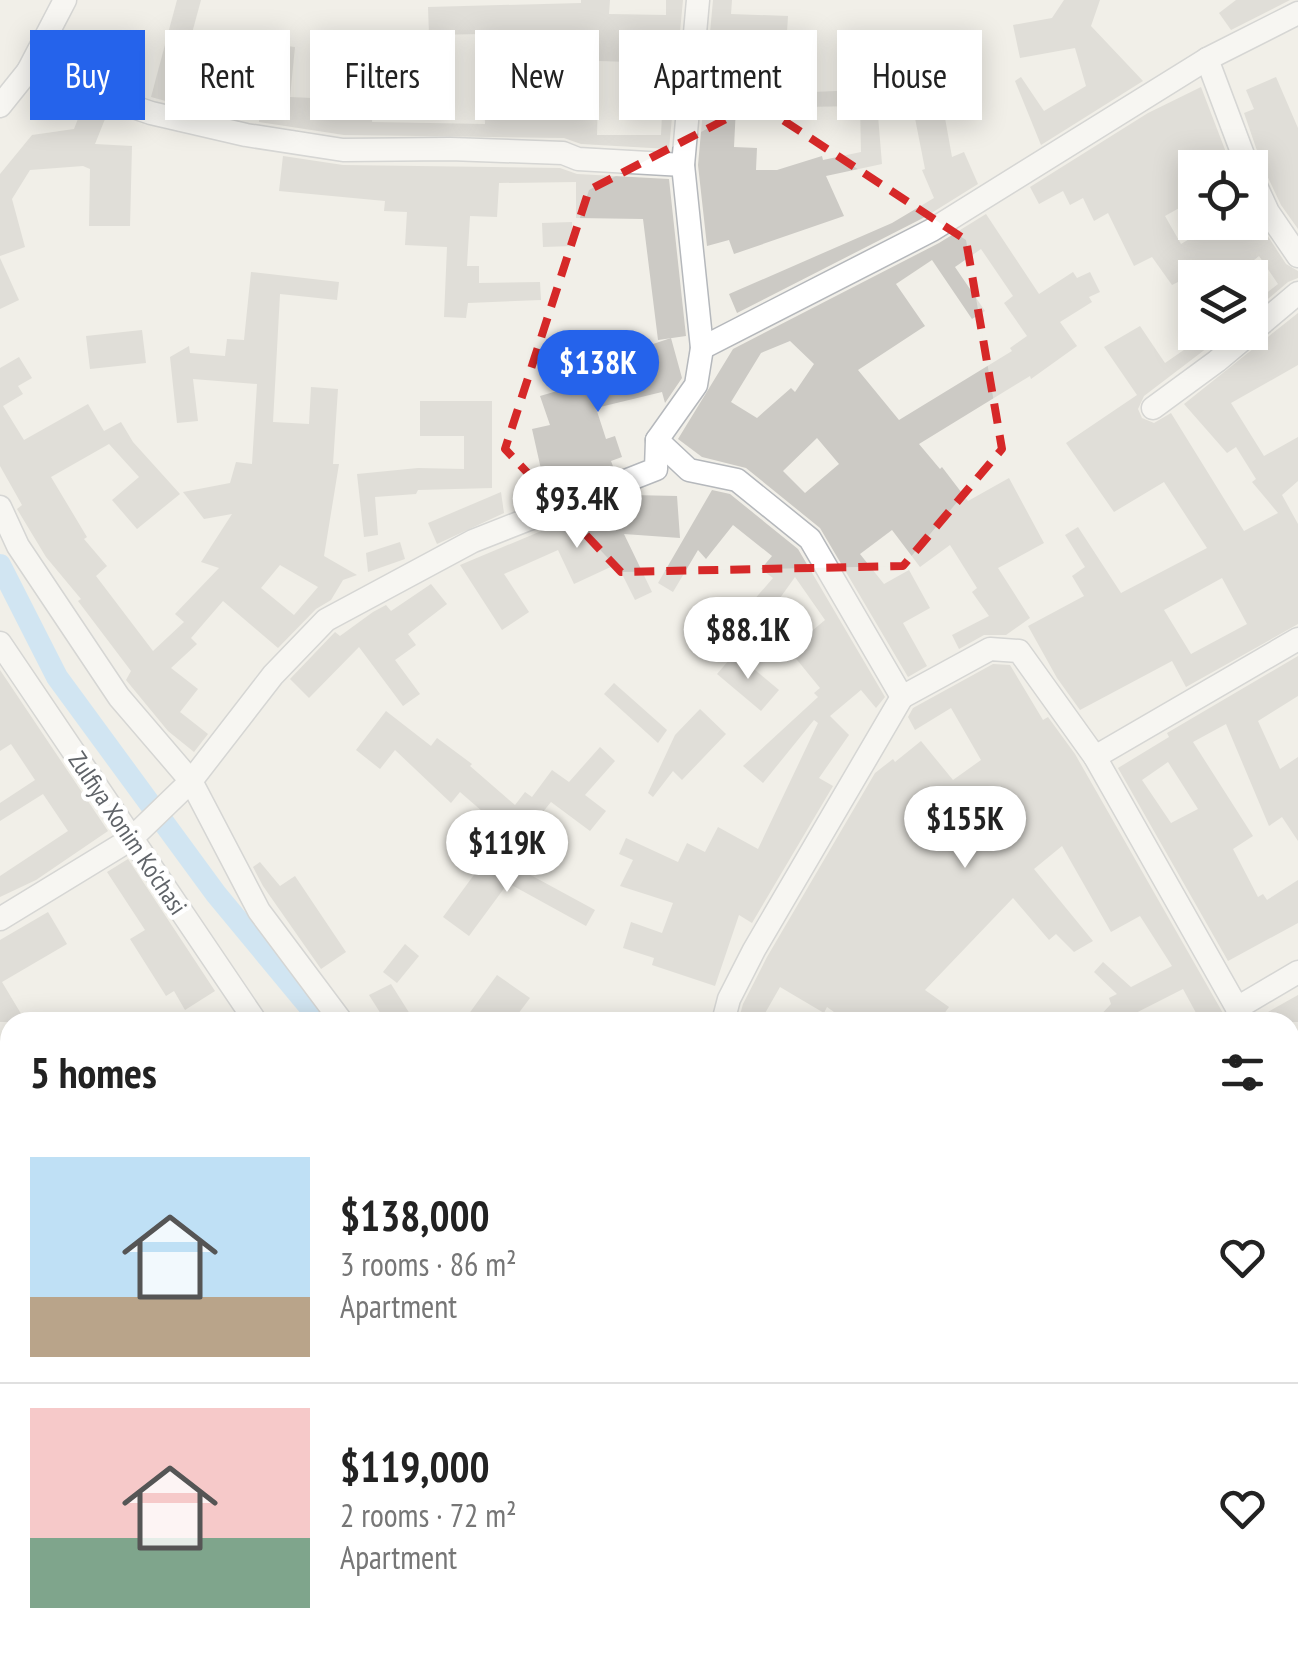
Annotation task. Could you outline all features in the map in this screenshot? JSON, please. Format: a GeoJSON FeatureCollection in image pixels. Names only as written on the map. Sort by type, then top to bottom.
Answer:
{"type":"FeatureCollection","features":[{"type":"Feature","properties":{"kind":"street"},"geometry":{"type":"LineString","coordinates":[[0,106],[28,71],[65,0]]}},
{"type":"Feature","properties":{"kind":"street"},"geometry":{"type":"LineString","coordinates":[[0,920],[136,834],[186,786],[273,675],[326,620],[473,541],[656,470],[657,440],[696,385],[702,348],[683,165],[698,0]]}},
{"type":"Feature","properties":{"kind":"street"},"geometry":{"type":"LineString","coordinates":[[702,348],[932,230],[1207,58],[1298,13]]}},
{"type":"Feature","properties":{"kind":"street"},"geometry":{"type":"LineString","coordinates":[[1207,58],[1242,150]]}},
{"type":"Feature","properties":{"kind":"street"},"geometry":{"type":"LineString","coordinates":[[28,71],[151,113],[246,135],[343,150],[564,153],[578,158],[683,165]]}},
{"type":"Feature","properties":{"kind":"street"},"geometry":{"type":"LineString","coordinates":[[1268,212],[1298,256]]}},
{"type":"Feature","properties":{"kind":"street"},"geometry":{"type":"LineString","coordinates":[[1154,408],[1298,293]]}},
{"type":"Feature","properties":{"kind":"street"},"geometry":{"type":"LineString","coordinates":[[657,440],[689,470],[737,480],[810,539],[902,697]]}},
{"type":"Feature","properties":{"kind":"street"},"geometry":{"type":"LineString","coordinates":[[0,507],[18,546],[118,698],[186,786],[259,911],[335,1012]]}},
{"type":"Feature","properties":{"kind":"street"},"geometry":{"type":"LineString","coordinates":[[1095,757],[1298,640]]}},
{"type":"Feature","properties":{"kind":"street"},"geometry":{"type":"LineString","coordinates":[[726,1012],[754,950],[902,697],[990,648],[1019,650],[1095,757],[1239,1012]]}},
{"type":"Feature","properties":{"kind":"street","name":"Zulfiya Xonim Ko'chasi"},"geometry":{"type":"LineString","coordinates":[[3,655],[136,834],[242,1012]]}},
{"type":"Feature","properties":{"kind":"street"},"geometry":{"type":"LineString","coordinates":[[1245,1012],[1298,972]]}},
{"type":"Feature","properties":{"kind":"highlighted area"},"geometry":{"type":"Polygon","coordinates":[[[757,103],[966,240],[1002,449],[903,566],[621,572],[505,449],[589,190],[757,103]]]}},
{"type":"Feature","properties":{"kind":"building"},"geometry":{"type":"Polygon","coordinates":[[[177,0],[201,0],[193,30],[169,30],[177,0]]]}},
{"type":"Feature","properties":{"kind":"building"},"geometry":{"type":"Polygon","coordinates":[[[610,0],[609,14],[666,15],[666,0],[683,0],[680,30],[619,30],[619,62],[599,61],[599,30],[475,30],[475,34],[455,35],[455,30],[429,30],[428,7],[610,0]]]}},
{"type":"Feature","properties":{"kind":"building"},"geometry":{"type":"Polygon","coordinates":[[[713,0],[732,0],[731,14],[788,16],[787,30],[710,30],[713,0]]]}},
{"type":"Feature","properties":{"kind":"building"},"geometry":{"type":"Polygon","coordinates":[[[1064,0],[1100,0],[1091,26],[1143,81],[1041,145],[1015,81],[1021,77],[1044,111],[1086,86],[1075,48],[1020,58],[1013,25],[1052,18],[1064,0]]]}},
{"type":"Feature","properties":{"kind":"building"},"geometry":{"type":"Polygon","coordinates":[[[1236,0],[1290,0],[1231,30],[1219,13],[1236,0]]]}},
{"type":"Feature","properties":{"kind":"building"},"geometry":{"type":"Polygon","coordinates":[[[165,45],[165,101],[151,97],[165,45]]]}},
{"type":"Feature","properties":{"kind":"building"},"geometry":{"type":"Polygon","coordinates":[[[290,46],[295,47],[290,97],[290,46]]]}},
{"type":"Feature","properties":{"kind":"building"},"geometry":{"type":"Polygon","coordinates":[[[1276,77],[1298,128],[1298,229],[1268,178],[1268,150],[1257,150],[1244,113],[1254,109],[1246,90],[1276,77]]]}},
{"type":"Feature","properties":{"kind":"building"},"geometry":{"type":"Polygon","coordinates":[[[1201,87],[1225,150],[1178,150],[1178,209],[1165,216],[1181,244],[1188,240],[1268,240],[1268,236],[1286,264],[1298,271],[1298,278],[1268,299],[1268,292],[1278,284],[1268,269],[1268,260],[1259,256],[1254,260],[1178,260],[1178,282],[1172,285],[1152,257],[1134,266],[1108,213],[1094,221],[1083,198],[1070,205],[1063,191],[1039,204],[1030,187],[1148,113],[1201,87]]]}},
{"type":"Feature","properties":{"kind":"building"},"geometry":{"type":"Polygon","coordinates":[[[837,91],[837,106],[817,107],[817,92],[837,91]]]}},
{"type":"Feature","properties":{"kind":"building"},"geometry":{"type":"Polygon","coordinates":[[[290,97],[310,98],[310,120],[485,124],[485,120],[597,120],[597,135],[661,135],[662,120],[672,120],[669,149],[581,144],[564,138],[344,135],[259,122],[290,120],[290,97]]]}},
{"type":"Feature","properties":{"kind":"building"},"geometry":{"type":"Polygon","coordinates":[[[78,120],[105,120],[95,144],[132,146],[130,226],[89,226],[90,169],[83,166],[30,170],[12,199],[25,247],[0,256],[0,174],[32,135],[74,129],[78,120]]]}},
{"type":"Feature","properties":{"kind":"building"},"geometry":{"type":"Polygon","coordinates":[[[702,120],[735,120],[734,147],[757,148],[756,170],[777,170],[822,156],[823,160],[861,152],[860,120],[878,120],[882,164],[826,176],[844,216],[734,254],[729,240],[707,246],[698,165],[702,120]]]}},
{"type":"Feature","properties":{"kind":"building"},"geometry":{"type":"Polygon","coordinates":[[[915,120],[945,120],[952,157],[964,152],[978,184],[925,217],[737,313],[729,294],[892,223],[934,198],[922,170],[925,169],[915,120]]]}},
{"type":"Feature","properties":{"kind":"building"},"geometry":{"type":"Polygon","coordinates":[[[283,156],[343,165],[560,168],[577,174],[669,179],[686,336],[658,340],[643,219],[576,218],[576,182],[499,183],[497,217],[470,216],[467,266],[479,266],[479,283],[540,282],[541,300],[468,303],[466,318],[444,317],[447,247],[405,245],[407,212],[384,211],[385,201],[279,191],[283,156]]]}},
{"type":"Feature","properties":{"kind":"building"},"geometry":{"type":"Polygon","coordinates":[[[986,214],[1039,294],[1073,272],[1077,278],[1090,272],[1100,292],[1089,297],[1092,302],[1060,322],[1077,346],[1031,379],[1030,376],[919,444],[968,501],[1009,478],[1044,543],[998,568],[1030,618],[1006,635],[984,635],[959,649],[952,635],[989,616],[972,592],[977,588],[950,545],[920,567],[892,530],[860,554],[884,584],[909,570],[930,608],[903,623],[927,666],[908,677],[820,528],[746,468],[702,457],[678,439],[733,349],[939,243],[986,214]],[[981,249],[955,267],[985,311],[972,319],[932,260],[896,284],[925,326],[858,370],[899,420],[1012,351],[1010,348],[1027,336],[1004,303],[1013,296],[981,249]],[[790,341],[761,353],[731,402],[757,418],[791,388],[795,392],[814,364],[790,341]],[[817,438],[783,471],[805,493],[839,464],[817,438]]]}},
{"type":"Feature","properties":{"kind":"building"},"geometry":{"type":"Polygon","coordinates":[[[572,222],[573,246],[543,247],[542,223],[572,222]]]}},
{"type":"Feature","properties":{"kind":"building"},"geometry":{"type":"Polygon","coordinates":[[[0,258],[19,300],[0,309],[0,258]]]}},
{"type":"Feature","properties":{"kind":"building"},"geometry":{"type":"Polygon","coordinates":[[[251,272],[339,282],[337,300],[280,294],[273,422],[309,424],[311,387],[338,389],[333,464],[339,464],[324,556],[357,575],[343,580],[331,600],[316,609],[278,648],[223,601],[191,638],[197,644],[171,668],[198,689],[180,712],[208,734],[194,752],[168,731],[126,680],[131,671],[46,557],[17,509],[22,505],[0,466],[0,368],[19,357],[32,378],[18,386],[23,394],[3,406],[24,440],[88,404],[104,431],[121,422],[133,442],[180,494],[137,529],[112,500],[139,477],[109,444],[51,477],[87,537],[84,539],[107,566],[96,576],[153,651],[184,622],[175,614],[219,568],[201,562],[232,514],[204,519],[183,492],[230,483],[236,462],[252,464],[257,384],[193,379],[198,421],[177,423],[170,357],[189,346],[190,353],[225,356],[227,339],[244,340],[251,272]],[[280,565],[261,588],[294,615],[318,587],[280,565]]]}},
{"type":"Feature","properties":{"kind":"building"},"geometry":{"type":"Polygon","coordinates":[[[1298,313],[1298,365],[1231,403],[1264,456],[1298,437],[1298,481],[1282,495],[1298,524],[1298,624],[1186,687],[1172,661],[1080,710],[1028,626],[1084,596],[1072,576],[1085,567],[1065,535],[1078,527],[1121,593],[1207,548],[1164,482],[1114,512],[1066,443],[1137,395],[1104,347],[1140,326],[1165,363],[1184,350],[1204,350],[1144,396],[1138,409],[1142,418],[1154,423],[1171,413],[1244,531],[1278,513],[1252,482],[1256,479],[1236,447],[1227,453],[1184,404],[1252,350],[1268,350],[1268,337],[1298,313]],[[1222,578],[1164,610],[1191,654],[1247,624],[1222,578]]]}},
{"type":"Feature","properties":{"kind":"building"},"geometry":{"type":"Polygon","coordinates":[[[142,330],[146,363],[90,369],[86,336],[142,330]]]}},
{"type":"Feature","properties":{"kind":"building"},"geometry":{"type":"Polygon","coordinates":[[[671,338],[682,378],[665,403],[662,392],[596,408],[606,439],[615,436],[622,457],[611,461],[614,469],[547,496],[532,429],[550,425],[540,396],[595,380],[592,367],[649,353],[647,346],[671,338]]]}},
{"type":"Feature","properties":{"kind":"building"},"geometry":{"type":"Polygon","coordinates":[[[420,401],[492,401],[492,488],[418,490],[416,494],[375,497],[378,535],[364,537],[357,474],[418,468],[464,469],[464,436],[420,436],[420,401]]]}},
{"type":"Feature","properties":{"kind":"building"},"geometry":{"type":"Polygon","coordinates":[[[712,490],[730,494],[798,549],[885,697],[876,708],[861,690],[830,716],[849,735],[819,778],[833,786],[752,923],[739,915],[715,986],[652,965],[654,958],[623,948],[631,922],[662,933],[673,903],[620,886],[633,860],[619,854],[626,838],[678,862],[687,843],[705,852],[718,827],[758,849],[818,723],[814,720],[763,783],[743,766],[818,697],[814,693],[820,688],[789,650],[825,620],[795,577],[770,612],[753,601],[773,578],[761,569],[772,556],[733,525],[706,559],[698,550],[673,592],[658,583],[712,490]]]}},
{"type":"Feature","properties":{"kind":"building"},"geometry":{"type":"Polygon","coordinates":[[[501,492],[504,513],[437,544],[428,523],[501,492]]]}},
{"type":"Feature","properties":{"kind":"building"},"geometry":{"type":"Polygon","coordinates":[[[632,495],[677,496],[680,538],[624,534],[652,592],[635,600],[617,564],[574,584],[558,550],[504,574],[529,612],[502,630],[460,565],[632,495]]]}},
{"type":"Feature","properties":{"kind":"building"},"geometry":{"type":"Polygon","coordinates":[[[400,542],[405,559],[368,572],[366,553],[400,542]]]}},
{"type":"Feature","properties":{"kind":"building"},"geometry":{"type":"Polygon","coordinates":[[[431,584],[447,604],[408,634],[416,645],[395,660],[420,694],[403,706],[359,647],[309,698],[290,679],[335,632],[340,636],[386,605],[391,611],[431,584]]]}},
{"type":"Feature","properties":{"kind":"building"},"geometry":{"type":"Polygon","coordinates":[[[735,653],[779,690],[761,711],[717,674],[735,653]]]}},
{"type":"Feature","properties":{"kind":"building"},"geometry":{"type":"Polygon","coordinates":[[[1298,656],[1298,696],[1258,721],[1280,769],[1298,757],[1298,841],[1282,817],[1269,826],[1226,724],[1193,742],[1253,836],[1233,849],[1258,897],[1263,894],[1267,900],[1298,880],[1298,923],[1228,961],[1118,768],[1169,737],[1167,733],[1298,656]],[[1168,762],[1142,780],[1171,823],[1198,809],[1168,762]]]}},
{"type":"Feature","properties":{"kind":"building"},"geometry":{"type":"Polygon","coordinates":[[[993,664],[1010,665],[1043,720],[1048,717],[1075,754],[1222,1012],[1196,1012],[1183,989],[1138,1012],[1103,1012],[1111,1004],[1109,998],[1117,994],[1094,972],[1103,962],[1131,987],[1172,966],[1140,916],[1111,932],[1062,846],[1034,869],[1093,941],[1074,952],[1056,934],[1049,940],[1013,898],[925,990],[949,1007],[945,1012],[834,1012],[827,1007],[822,1012],[780,987],[766,1012],[741,1012],[767,957],[875,773],[921,741],[953,780],[981,760],[951,708],[915,730],[908,717],[913,708],[993,664]]]}},
{"type":"Feature","properties":{"kind":"building"},"geometry":{"type":"Polygon","coordinates":[[[0,670],[108,831],[36,880],[0,897],[0,876],[68,831],[43,794],[0,821],[0,803],[35,780],[11,744],[0,751],[0,670]]]}},
{"type":"Feature","properties":{"kind":"building"},"geometry":{"type":"Polygon","coordinates":[[[614,683],[667,730],[658,743],[604,694],[614,683]]]}},
{"type":"Feature","properties":{"kind":"building"},"geometry":{"type":"Polygon","coordinates":[[[700,709],[726,734],[682,780],[673,771],[653,797],[648,793],[675,735],[700,709]]]}},
{"type":"Feature","properties":{"kind":"building"},"geometry":{"type":"Polygon","coordinates":[[[386,711],[431,746],[437,738],[472,764],[515,805],[525,792],[532,797],[552,770],[569,782],[600,747],[615,761],[585,795],[606,811],[590,831],[551,802],[511,851],[505,850],[503,855],[485,841],[498,825],[460,792],[451,803],[395,750],[380,769],[356,750],[386,711]]]}},
{"type":"Feature","properties":{"kind":"building"},"geometry":{"type":"Polygon","coordinates":[[[490,853],[595,910],[586,926],[508,883],[469,936],[443,917],[490,853]]]}},
{"type":"Feature","properties":{"kind":"building"},"geometry":{"type":"Polygon","coordinates":[[[128,859],[215,991],[185,1010],[174,991],[166,996],[130,939],[145,930],[107,872],[128,859]]]}},
{"type":"Feature","properties":{"kind":"building"},"geometry":{"type":"Polygon","coordinates":[[[260,862],[280,886],[295,876],[346,952],[321,969],[263,886],[253,867],[260,862]]]}},
{"type":"Feature","properties":{"kind":"building"},"geometry":{"type":"Polygon","coordinates":[[[48,912],[67,944],[2,982],[20,1012],[0,1012],[0,940],[48,912]]]}},
{"type":"Feature","properties":{"kind":"building"},"geometry":{"type":"Polygon","coordinates":[[[405,944],[419,956],[397,983],[383,972],[405,944]]]}},
{"type":"Feature","properties":{"kind":"building"},"geometry":{"type":"Polygon","coordinates":[[[497,975],[530,998],[520,1012],[470,1012],[497,975]]]}},
{"type":"Feature","properties":{"kind":"building"},"geometry":{"type":"Polygon","coordinates":[[[391,984],[409,1012],[380,1012],[369,995],[391,984]]]}},
{"type":"Feature","properties":{"kind":"building"},"geometry":{"type":"Polygon","coordinates":[[[1298,995],[1298,1012],[1268,1012],[1298,995]]]}},
{"type":"Feature","properties":{"kind":"waterway"},"geometry":{"type":"LineString","coordinates":[[0,565],[57,677],[216,894],[314,1012]]}}]}
